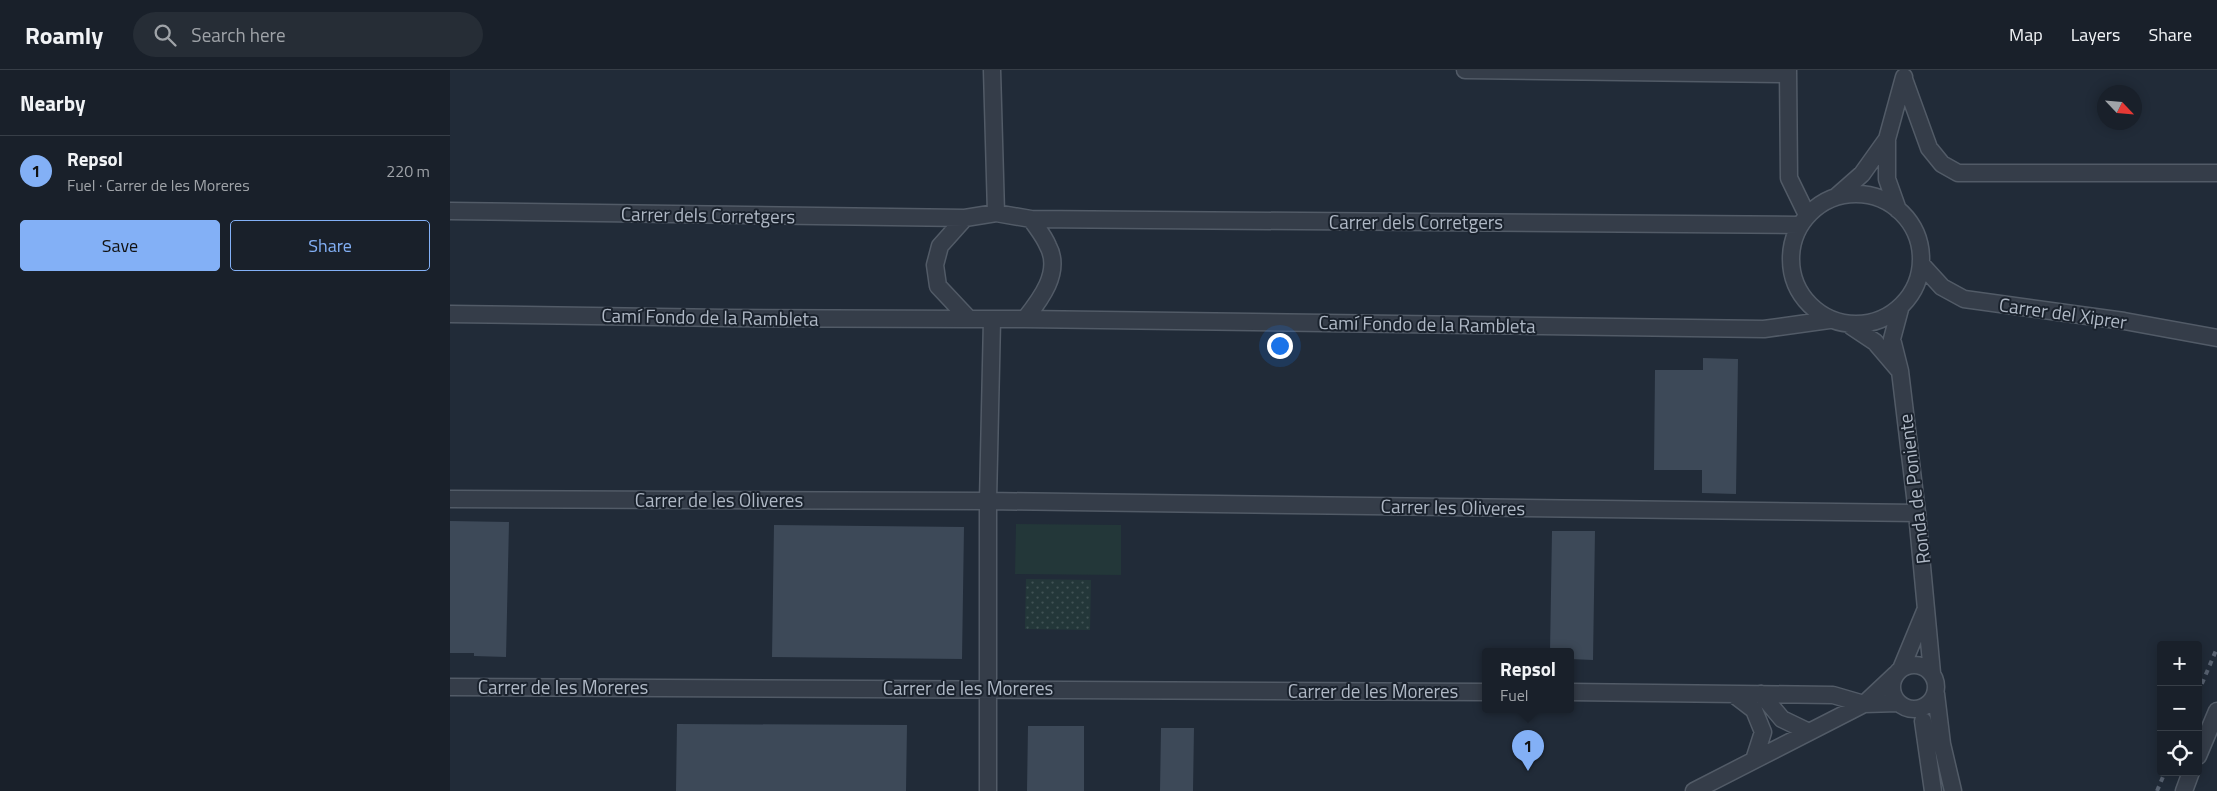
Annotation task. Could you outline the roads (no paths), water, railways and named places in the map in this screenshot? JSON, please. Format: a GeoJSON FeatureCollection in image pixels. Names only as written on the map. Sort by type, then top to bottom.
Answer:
{"type":"FeatureCollection","features":[{"type":"Feature","properties":{"kind":"street"},"geometry":{"type":"LineString","coordinates":[[992,70],[996,213]]}},
{"type":"Feature","properties":{"kind":"street"},"geometry":{"type":"LineString","coordinates":[[1465,70],[1788,72],[1789,178],[1803,220]]}},
{"type":"Feature","properties":{"kind":"street"},"geometry":{"type":"LineString","coordinates":[[1898,210],[1887,179],[1887,139],[1905,74]]}},
{"type":"Feature","properties":{"kind":"street"},"geometry":{"type":"LineString","coordinates":[[1905,74],[1929,148],[1942,164],[1958,174],[2217,173]]}},
{"type":"Feature","properties":{"kind":"street"},"geometry":{"type":"LineString","coordinates":[[1837,196],[1862,174],[1887,139]]}},
{"type":"Feature","properties":{"kind":"street"},"geometry":{"type":"LineString","coordinates":[[1851,326],[1874,323],[1900,309],[1914,291],[1919,280],[1922,257],[1919,238],[1908,218],[1882,198],[1860,193],[1837,196],[1825,201],[1803,220],[1792,246],[1791,269],[1794,282],[1806,302],[1829,320],[1851,326],[1875,342],[1900,371]]}},
{"type":"Feature","properties":{"kind":"street","name":"Carrer dels Corretgers"},"geometry":{"type":"LineString","coordinates":[[450,211],[965,218]]}},
{"type":"Feature","properties":{"kind":"street"},"geometry":{"type":"LineString","coordinates":[[996,213],[1032,219],[1050,247],[1052,270],[1044,294],[1025,319],[969,319],[938,286],[936,265],[940,246],[965,218],[996,213]]}},
{"type":"Feature","properties":{"kind":"street","name":"Carrer dels Corretgers"},"geometry":{"type":"LineString","coordinates":[[1032,219],[1803,220]]}},
{"type":"Feature","properties":{"kind":"street","name":"Carrer del Xiprer"},"geometry":{"type":"LineString","coordinates":[[1921,264],[1942,287],[1964,299],[2124,321],[2217,338]]}},
{"type":"Feature","properties":{"kind":"street","name":"Ronda de Poniente"},"geometry":{"type":"LineString","coordinates":[[1900,309],[1892,339],[1900,371],[1918,513],[1932,673]]}},
{"type":"Feature","properties":{"kind":"street","name":"Camí Fondo de la Rambleta"},"geometry":{"type":"LineString","coordinates":[[450,314],[969,319]]}},
{"type":"Feature","properties":{"kind":"street","name":"Camí Fondo de la Rambleta"},"geometry":{"type":"LineString","coordinates":[[1025,319],[1764,328],[1829,320]]}},
{"type":"Feature","properties":{"kind":"street"},"geometry":{"type":"LineString","coordinates":[[988,791],[988,501],[992,320]]}},
{"type":"Feature","properties":{"kind":"street","name":"Carrer de les Oliveres"},"geometry":{"type":"LineString","coordinates":[[450,499],[988,501]]}},
{"type":"Feature","properties":{"kind":"street","name":"Carrer les Oliveres"},"geometry":{"type":"LineString","coordinates":[[988,501],[1918,513]]}},
{"type":"Feature","properties":{"kind":"street","name":"Ronda de Poniente"},"geometry":{"type":"LineString","coordinates":[[1898,671],[1927,607]]}},
{"type":"Feature","properties":{"kind":"street"},"geometry":{"type":"LineString","coordinates":[[1694,791],[1864,704],[1898,671],[1911,665],[1918,665],[1932,673],[1935,680],[1942,744],[1953,791]]}},
{"type":"Feature","properties":{"kind":"street"},"geometry":{"type":"LineString","coordinates":[[1898,671],[1892,689],[1942,744]]}},
{"type":"Feature","properties":{"kind":"street","name":"Carrer de les Moreres"},"geometry":{"type":"LineString","coordinates":[[450,687],[988,688],[1482,692]]}},
{"type":"Feature","properties":{"kind":"street"},"geometry":{"type":"LineString","coordinates":[[1574,692],[1833,695],[1864,704],[1911,711],[1926,706],[1936,694]]}},
{"type":"Feature","properties":{"kind":"street"},"geometry":{"type":"LineString","coordinates":[[1733,694],[1754,710],[1763,732],[1754,760]]}},
{"type":"Feature","properties":{"kind":"street"},"geometry":{"type":"LineString","coordinates":[[1762,694],[1782,719],[1809,732]]}},
{"type":"Feature","properties":{"kind":"street"},"geometry":{"type":"LineString","coordinates":[[1911,711],[1933,791]]}},
{"type":"Feature","properties":{"kind":"street"},"geometry":{"type":"LineString","coordinates":[[2202,747],[2217,711]]}},
{"type":"Feature","properties":{"kind":"street"},"geometry":{"type":"LineString","coordinates":[[2184,791],[2190,776]]}},
{"type":"Feature","properties":{"kind":"railway"},"geometry":{"type":"LineString","coordinates":[[2201,686],[2217,648]]}},
{"type":"Feature","properties":{"kind":"railway"},"geometry":{"type":"LineString","coordinates":[[2157,791],[2163,776]]}},
{"type":"Feature","properties":{"kind":"place","name":"Repsol"},"geometry":{"type":"Point","coordinates":[1528,771]}}]}
